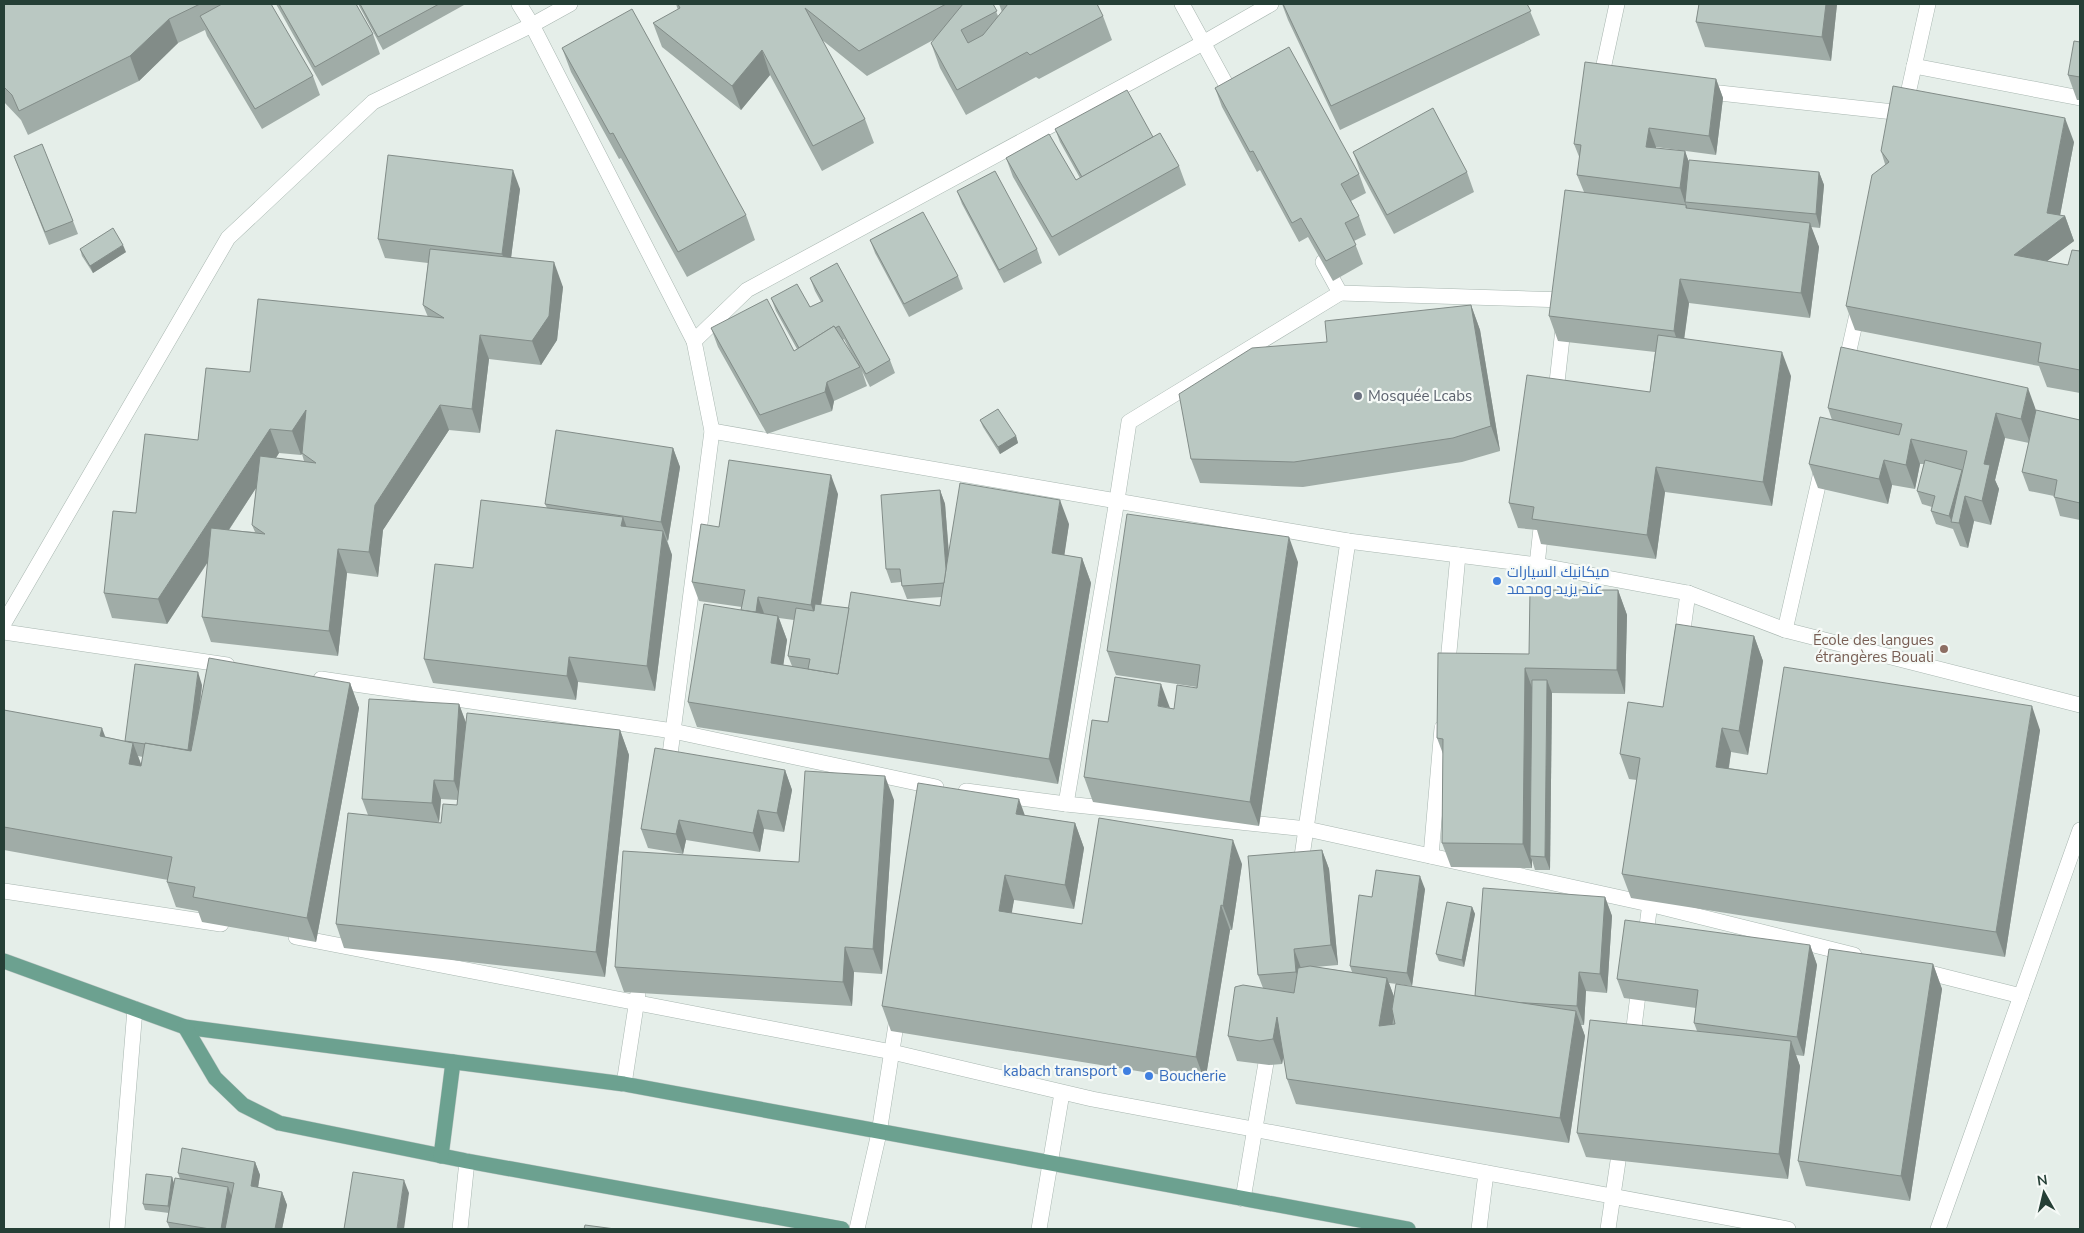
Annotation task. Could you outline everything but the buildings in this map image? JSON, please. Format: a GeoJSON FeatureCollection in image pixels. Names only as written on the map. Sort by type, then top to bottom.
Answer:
{"type":"FeatureCollection","features":[{"type":"Feature","properties":{"kind":"main road"},"geometry":{"type":"LineString","coordinates":[[4,961],[185,1027],[624,1084],[879,1133],[1408,1229]]}},
{"type":"Feature","properties":{"kind":"main road"},"geometry":{"type":"LineString","coordinates":[[185,1027],[215,1078],[243,1105],[279,1123],[467,1161],[842,1229]]}},
{"type":"Feature","properties":{"kind":"main road"},"geometry":{"type":"LineString","coordinates":[[441,1156],[452,1062]]}},
{"type":"Feature","properties":{"kind":"street"},"geometry":{"type":"LineString","coordinates":[[519,4],[532,25],[694,341],[712,431],[665,789]]}},
{"type":"Feature","properties":{"kind":"street"},"geometry":{"type":"LineString","coordinates":[[4,623],[228,238],[374,102],[532,25],[570,4]]}},
{"type":"Feature","properties":{"kind":"street"},"geometry":{"type":"LineString","coordinates":[[1182,4],[1241,112]]}},
{"type":"Feature","properties":{"kind":"street"},"geometry":{"type":"LineString","coordinates":[[694,341],[747,290],[1203,43],[1271,4]]}},
{"type":"Feature","properties":{"kind":"street"},"geometry":{"type":"LineString","coordinates":[[1597,100],[1617,4]]}},
{"type":"Feature","properties":{"kind":"street"},"geometry":{"type":"LineString","coordinates":[[1688,90],[1902,118],[1928,4]]}},
{"type":"Feature","properties":{"kind":"street"},"geometry":{"type":"LineString","coordinates":[[1914,66],[2080,98]]}},
{"type":"Feature","properties":{"kind":"street"},"geometry":{"type":"LineString","coordinates":[[1600,80],[1620,83]]}},
{"type":"Feature","properties":{"kind":"street"},"geometry":{"type":"LineString","coordinates":[[1316,250],[1340,293]]}},
{"type":"Feature","properties":{"kind":"street"},"geometry":{"type":"LineString","coordinates":[[1066,804],[1118,500],[1128,422],[1340,293],[1567,295],[1553,418]]}},
{"type":"Feature","properties":{"kind":"street"},"geometry":{"type":"LineString","coordinates":[[1842,380],[1864,301]]}},
{"type":"Feature","properties":{"kind":"street"},"geometry":{"type":"LineString","coordinates":[[712,431],[1348,541],[1537,565],[1688,593],[1785,630],[2080,705]]}},
{"type":"Feature","properties":{"kind":"street"},"geometry":{"type":"LineString","coordinates":[[1785,630],[1824,457]]}},
{"type":"Feature","properties":{"kind":"street"},"geometry":{"type":"LineString","coordinates":[[1537,565],[1544,506]]}},
{"type":"Feature","properties":{"kind":"street"},"geometry":{"type":"LineString","coordinates":[[1297,887],[1348,541]]}},
{"type":"Feature","properties":{"kind":"street"},"geometry":{"type":"LineString","coordinates":[[1446,691],[1458,555]]}},
{"type":"Feature","properties":{"kind":"street"},"geometry":{"type":"LineString","coordinates":[[1679,661],[1688,593]]}},
{"type":"Feature","properties":{"kind":"street"},"geometry":{"type":"LineString","coordinates":[[4,632],[240,667]]}},
{"type":"Feature","properties":{"kind":"street"},"geometry":{"type":"LineString","coordinates":[[309,677],[673,731],[935,792],[1307,829],[1650,904],[1868,958]]}},
{"type":"Feature","properties":{"kind":"street"},"geometry":{"type":"LineString","coordinates":[[1430,856],[1444,711]]}},
{"type":"Feature","properties":{"kind":"street"},"geometry":{"type":"LineString","coordinates":[[1938,1229],[2080,830]]}},
{"type":"Feature","properties":{"kind":"street"},"geometry":{"type":"LineString","coordinates":[[1630,1060],[1652,884]]}},
{"type":"Feature","properties":{"kind":"street"},"geometry":{"type":"LineString","coordinates":[[4,891],[239,926]]}},
{"type":"Feature","properties":{"kind":"street"},"geometry":{"type":"LineString","coordinates":[[278,933],[892,1052],[1062,1093],[1788,1229]]}},
{"type":"Feature","properties":{"kind":"street"},"geometry":{"type":"LineString","coordinates":[[1907,968],[2021,996]]}},
{"type":"Feature","properties":{"kind":"street"},"geometry":{"type":"LineString","coordinates":[[624,1084],[640,974]]}},
{"type":"Feature","properties":{"kind":"street"},"geometry":{"type":"LineString","coordinates":[[857,1229],[879,1133],[902,993]]}},
{"type":"Feature","properties":{"kind":"street"},"geometry":{"type":"LineString","coordinates":[[117,1229],[135,1009]]}},
{"type":"Feature","properties":{"kind":"street"},"geometry":{"type":"LineString","coordinates":[[1243,1199],[1272,1032]]}},
{"type":"Feature","properties":{"kind":"street"},"geometry":{"type":"LineString","coordinates":[[1039,1229],[1062,1093]]}},
{"type":"Feature","properties":{"kind":"street"},"geometry":{"type":"LineString","coordinates":[[1608,1229],[1614,1197],[1622,1128]]}},
{"type":"Feature","properties":{"kind":"street"},"geometry":{"type":"LineString","coordinates":[[460,1229],[467,1161]]}},
{"type":"Feature","properties":{"kind":"street"},"geometry":{"type":"LineString","coordinates":[[1480,1229],[1486,1173]]}},
{"type":"Feature","properties":{"kind":"place","name":"Mosquée Lcabs"},"geometry":{"type":"Point","coordinates":[1358,396]}},
{"type":"Feature","properties":{"kind":"place","name":"ميكانيك السيارات عند يزيد ومحمد"},"geometry":{"type":"Point","coordinates":[1497,581]}},
{"type":"Feature","properties":{"kind":"place","name":"École des langues étrangères Bouali"},"geometry":{"type":"Point","coordinates":[1944,649]}},
{"type":"Feature","properties":{"kind":"place","name":"kabach transport"},"geometry":{"type":"Point","coordinates":[1127,1071]}},
{"type":"Feature","properties":{"kind":"place","name":"Boucherie"},"geometry":{"type":"Point","coordinates":[1149,1076]}}]}
